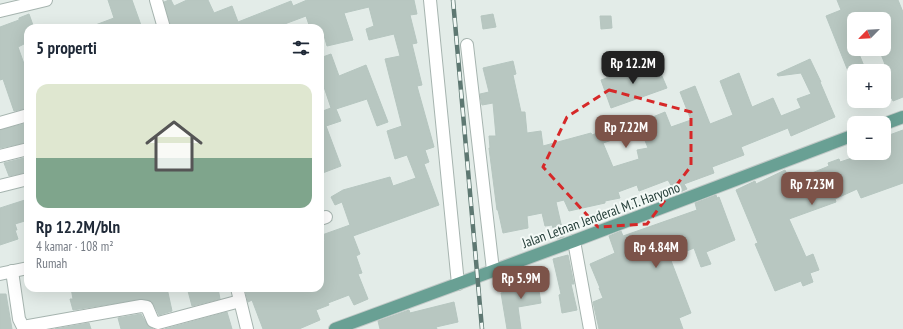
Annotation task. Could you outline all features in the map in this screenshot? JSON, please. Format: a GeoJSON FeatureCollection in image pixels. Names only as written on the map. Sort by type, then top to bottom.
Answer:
{"type":"FeatureCollection","features":[{"type":"Feature","properties":{"kind":"main road"},"geometry":{"type":"LineString","coordinates":[[891,121],[903,117]]}},
{"type":"Feature","properties":{"kind":"main road","name":"Jalan Letnan Jenderal M.T. Haryono"},"geometry":{"type":"LineString","coordinates":[[335,329],[847,139]]}},
{"type":"Feature","properties":{"kind":"street"},"geometry":{"type":"LineString","coordinates":[[0,11],[46,0]]}},
{"type":"Feature","properties":{"kind":"street"},"geometry":{"type":"LineString","coordinates":[[156,0],[163,24]]}},
{"type":"Feature","properties":{"kind":"street"},"geometry":{"type":"LineString","coordinates":[[430,0],[458,284]]}},
{"type":"Feature","properties":{"kind":"street"},"geometry":{"type":"LineString","coordinates":[[467,45],[493,270]]}},
{"type":"Feature","properties":{"kind":"street"},"geometry":{"type":"LineString","coordinates":[[0,123],[24,116]]}},
{"type":"Feature","properties":{"kind":"street"},"geometry":{"type":"LineString","coordinates":[[0,156],[24,150]]}},
{"type":"Feature","properties":{"kind":"street"},"geometry":{"type":"LineString","coordinates":[[0,186],[24,180]]}},
{"type":"Feature","properties":{"kind":"street"},"geometry":{"type":"LineString","coordinates":[[574,241],[590,329]]}},
{"type":"Feature","properties":{"kind":"street"},"geometry":{"type":"LineString","coordinates":[[24,269],[6,272],[19,320],[23,327],[141,306],[147,307],[153,321],[158,323],[240,301]]}},
{"type":"Feature","properties":{"kind":"street"},"geometry":{"type":"LineString","coordinates":[[238,292],[247,329]]}},
{"type":"Feature","properties":{"kind":"highlighted area"},"geometry":{"type":"Polygon","coordinates":[[[609,90],[691,112],[691,166],[647,224],[598,227],[543,167],[567,117],[609,90]]]}},
{"type":"Feature","properties":{"kind":"building"},"geometry":{"type":"Polygon","coordinates":[[[108,0],[132,0],[141,24],[98,24],[114,18],[108,0]]]}},
{"type":"Feature","properties":{"kind":"building"},"geometry":{"type":"Polygon","coordinates":[[[171,0],[174,6],[187,0],[208,0],[214,13],[232,6],[238,22],[291,1],[293,6],[307,0],[414,0],[417,14],[410,15],[417,43],[412,44],[422,85],[417,86],[434,147],[425,150],[429,162],[424,164],[439,205],[353,236],[360,254],[356,256],[362,273],[358,274],[368,299],[354,305],[349,295],[328,303],[329,305],[316,310],[320,320],[299,329],[263,329],[252,300],[248,302],[246,292],[324,292],[324,234],[350,225],[342,202],[335,205],[331,197],[343,190],[390,177],[393,186],[416,178],[407,155],[395,159],[387,131],[402,126],[385,59],[400,56],[394,34],[369,40],[366,29],[374,26],[369,7],[344,13],[353,40],[327,46],[324,36],[324,24],[309,24],[306,16],[285,24],[170,24],[164,2],[171,0]]]}},
{"type":"Feature","properties":{"kind":"building"},"geometry":{"type":"Polygon","coordinates":[[[837,0],[898,0],[903,12],[903,97],[893,101],[891,98],[891,64],[885,64],[882,56],[891,56],[891,12],[847,12],[847,56],[860,56],[863,64],[847,64],[847,68],[826,16],[841,10],[837,0]]]}},
{"type":"Feature","properties":{"kind":"building"},"geometry":{"type":"Polygon","coordinates":[[[29,14],[33,24],[24,24],[24,44],[18,47],[24,64],[24,109],[14,111],[3,79],[0,80],[0,27],[19,20],[19,18],[29,14]]]}},
{"type":"Feature","properties":{"kind":"building"},"geometry":{"type":"Polygon","coordinates":[[[493,14],[496,27],[483,29],[481,16],[493,14]]]}},
{"type":"Feature","properties":{"kind":"building"},"geometry":{"type":"Polygon","coordinates":[[[600,16],[611,16],[612,28],[601,29],[600,16]]]}},
{"type":"Feature","properties":{"kind":"building"},"geometry":{"type":"Polygon","coordinates":[[[331,54],[339,76],[366,65],[388,122],[377,126],[367,99],[336,109],[341,121],[326,126],[341,166],[324,172],[324,111],[331,108],[324,87],[324,57],[331,54]]]}},
{"type":"Feature","properties":{"kind":"building"},"geometry":{"type":"Polygon","coordinates":[[[810,59],[835,117],[791,136],[788,128],[741,147],[744,155],[712,167],[714,173],[684,184],[687,189],[676,194],[668,180],[639,191],[637,185],[618,192],[620,198],[569,211],[564,200],[556,202],[564,237],[557,239],[552,225],[545,226],[542,213],[527,216],[528,228],[503,233],[497,210],[489,148],[489,136],[496,136],[493,103],[482,105],[480,96],[480,94],[489,92],[483,68],[513,61],[516,74],[513,75],[521,112],[525,112],[527,133],[541,131],[543,146],[591,133],[592,135],[608,129],[612,140],[603,143],[613,167],[639,159],[637,150],[648,148],[638,123],[665,112],[671,127],[691,120],[680,92],[695,86],[710,124],[733,115],[720,81],[739,73],[752,107],[773,98],[781,116],[801,108],[797,99],[811,94],[801,73],[778,76],[777,74],[810,59]]]}},
{"type":"Feature","properties":{"kind":"building"},"geometry":{"type":"Polygon","coordinates":[[[651,62],[654,70],[659,69],[667,88],[611,108],[601,80],[651,62]]]}},
{"type":"Feature","properties":{"kind":"building"},"geometry":{"type":"Polygon","coordinates":[[[24,124],[24,143],[0,148],[0,130],[24,124]]]}},
{"type":"Feature","properties":{"kind":"building"},"geometry":{"type":"Polygon","coordinates":[[[903,130],[903,183],[861,198],[857,189],[835,199],[836,202],[789,219],[806,257],[813,254],[819,270],[810,273],[813,282],[803,286],[801,281],[775,291],[755,244],[758,243],[736,190],[755,181],[756,184],[785,170],[790,182],[829,166],[828,163],[839,159],[840,162],[847,160],[891,160],[891,134],[903,130]]]}},
{"type":"Feature","properties":{"kind":"building"},"geometry":{"type":"Polygon","coordinates":[[[24,158],[24,173],[9,176],[4,163],[24,158]]]}},
{"type":"Feature","properties":{"kind":"building"},"geometry":{"type":"Polygon","coordinates":[[[716,195],[717,198],[719,197],[735,240],[706,252],[711,264],[701,267],[694,248],[670,258],[691,313],[679,318],[683,329],[599,329],[593,302],[603,298],[590,264],[615,253],[609,236],[621,231],[623,236],[697,210],[695,203],[716,195]]]}},
{"type":"Feature","properties":{"kind":"building"},"geometry":{"type":"Polygon","coordinates":[[[24,200],[24,221],[15,224],[18,239],[0,245],[0,208],[24,200]]]}},
{"type":"Feature","properties":{"kind":"building"},"geometry":{"type":"Polygon","coordinates":[[[568,255],[574,284],[571,284],[577,310],[562,313],[559,295],[561,294],[553,259],[568,255]]]}},
{"type":"Feature","properties":{"kind":"building"},"geometry":{"type":"Polygon","coordinates":[[[536,272],[541,303],[518,307],[521,329],[507,329],[501,293],[522,289],[519,275],[536,272]]]}},
{"type":"Feature","properties":{"kind":"building"},"geometry":{"type":"Polygon","coordinates":[[[72,292],[168,292],[172,311],[159,315],[152,301],[142,299],[73,310],[70,299],[73,299],[72,292]]]}},
{"type":"Feature","properties":{"kind":"building"},"geometry":{"type":"Polygon","coordinates":[[[188,292],[219,292],[220,299],[192,306],[188,292]]]}},
{"type":"Feature","properties":{"kind":"building"},"geometry":{"type":"Polygon","coordinates":[[[0,294],[6,294],[12,329],[0,329],[0,294]]]}},
{"type":"Feature","properties":{"kind":"building"},"geometry":{"type":"Polygon","coordinates":[[[454,302],[458,322],[436,327],[437,329],[380,329],[378,321],[409,310],[410,313],[454,302]]]}},
{"type":"Feature","properties":{"kind":"building"},"geometry":{"type":"Polygon","coordinates":[[[227,312],[232,329],[165,329],[227,312]]]}},
{"type":"Feature","properties":{"kind":"building"},"geometry":{"type":"Polygon","coordinates":[[[141,314],[148,326],[153,329],[121,329],[118,318],[141,314]]]}},
{"type":"Feature","properties":{"kind":"building"},"geometry":{"type":"Polygon","coordinates":[[[89,323],[91,329],[55,329],[89,323]]]}},
{"type":"Feature","properties":{"kind":"railway"},"geometry":{"type":"LineString","coordinates":[[453,0],[482,329]]}}]}
